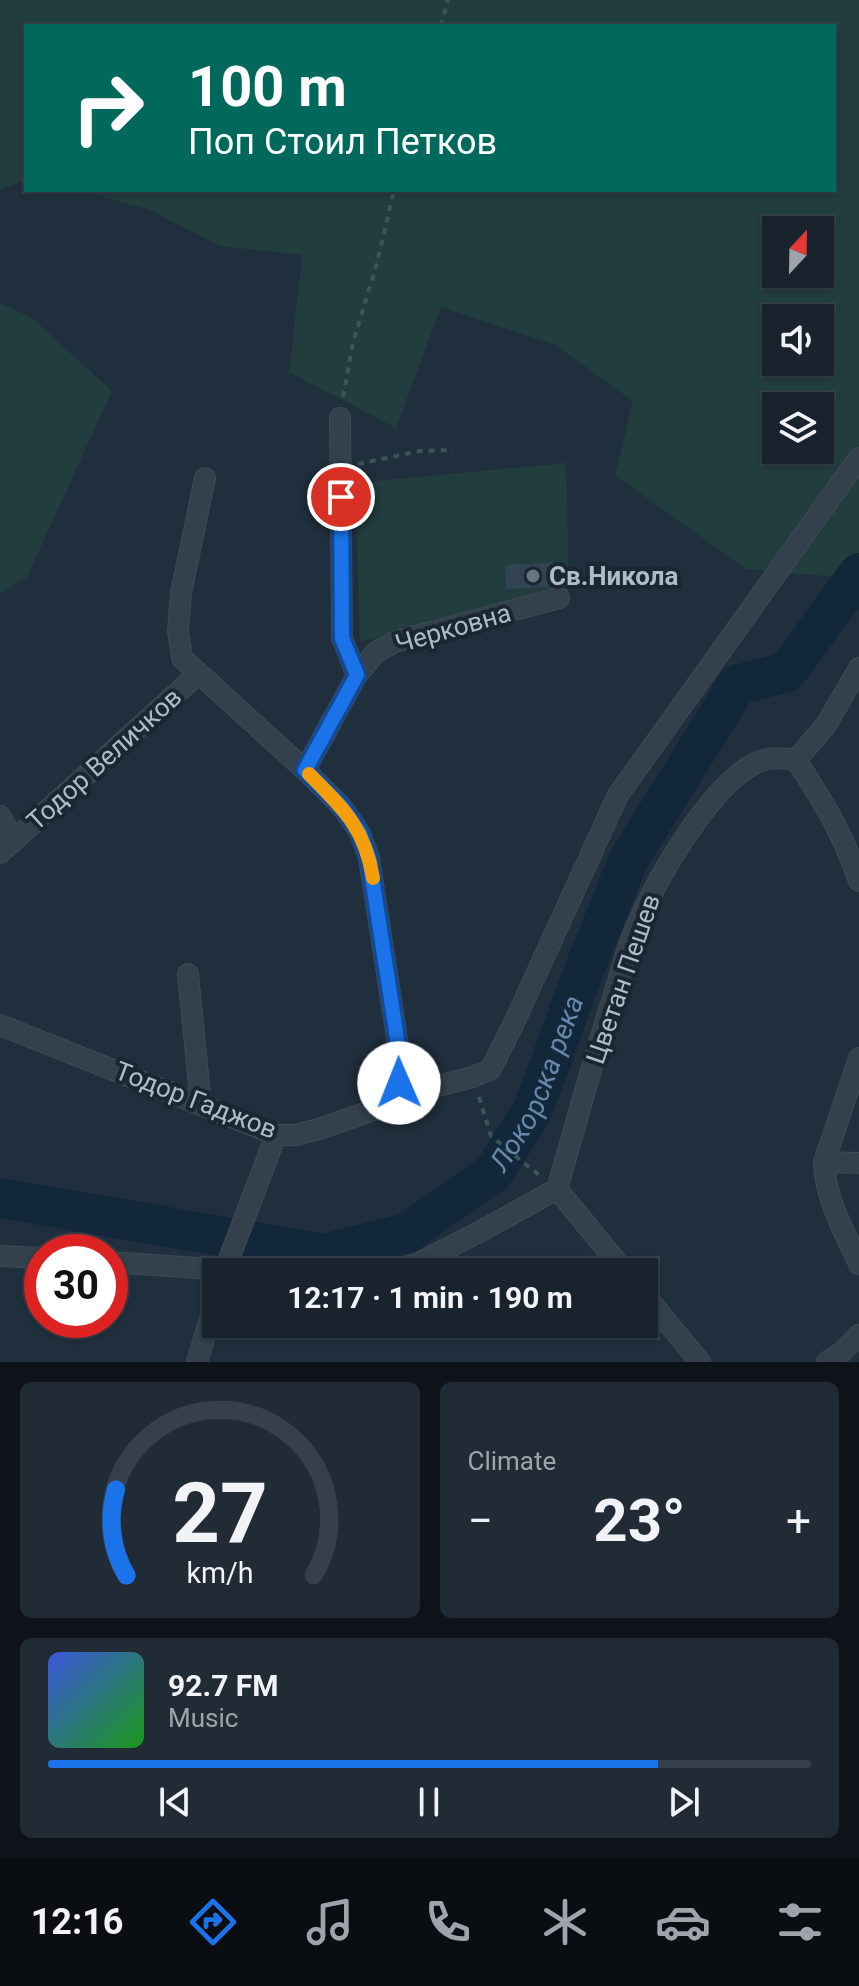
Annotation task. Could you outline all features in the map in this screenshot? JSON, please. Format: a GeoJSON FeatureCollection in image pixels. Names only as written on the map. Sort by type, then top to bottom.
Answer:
{"type":"FeatureCollection","features":[{"type":"Feature","properties":{"kind":"street"},"geometry":{"type":"LineString","coordinates":[[340,418],[342,638],[357,675]]}},
{"type":"Feature","properties":{"kind":"street"},"geometry":{"type":"LineString","coordinates":[[393,1097],[473,1077],[491,1069],[618,795],[859,458]]}},
{"type":"Feature","properties":{"kind":"street","name":"Тодор Величков"},"geometry":{"type":"LineString","coordinates":[[7,846],[198,674],[182,658],[178,631],[181,593],[205,478]]}},
{"type":"Feature","properties":{"kind":"street","name":"Черковна"},"geometry":{"type":"LineString","coordinates":[[305,770],[357,675],[376,652],[397,641],[559,598]]}},
{"type":"Feature","properties":{"kind":"street"},"geometry":{"type":"LineString","coordinates":[[859,668],[826,725],[796,760],[829,811],[859,881]]}},
{"type":"Feature","properties":{"kind":"street"},"geometry":{"type":"LineString","coordinates":[[198,674],[305,770],[342,807],[360,833],[369,858],[401,1064],[399,1083],[393,1097]]}},
{"type":"Feature","properties":{"kind":"street","name":"Цветан Пешев"},"geometry":{"type":"LineString","coordinates":[[557,1189],[636,928],[657,883],[714,798],[736,775],[762,761],[782,758],[796,760]]}},
{"type":"Feature","properties":{"kind":"street"},"geometry":{"type":"LineString","coordinates":[[0,816],[7,846]]}},
{"type":"Feature","properties":{"kind":"street"},"geometry":{"type":"LineString","coordinates":[[188,974],[201,1104]]}},
{"type":"Feature","properties":{"kind":"street","name":"Тодор Гаджов"},"geometry":{"type":"LineString","coordinates":[[0,1025],[276,1135],[296,1135],[319,1129],[379,1108],[393,1097]]}},
{"type":"Feature","properties":{"kind":"street"},"geometry":{"type":"LineString","coordinates":[[859,1058],[824,1162],[825,1180],[834,1208],[859,1264]]}},
{"type":"Feature","properties":{"kind":"street"},"geometry":{"type":"LineString","coordinates":[[229,1258],[276,1135]]}},
{"type":"Feature","properties":{"kind":"street"},"geometry":{"type":"LineString","coordinates":[[824,1162],[859,1163]]}},
{"type":"Feature","properties":{"kind":"street"},"geometry":{"type":"LineString","coordinates":[[429,1258],[557,1189],[614,1258]]}},
{"type":"Feature","properties":{"kind":"street"},"geometry":{"type":"LineString","coordinates":[[0,1256],[24,1257]]}},
{"type":"Feature","properties":{"kind":"street"},"geometry":{"type":"LineString","coordinates":[[128,1263],[202,1269]]}},
{"type":"Feature","properties":{"kind":"street"},"geometry":{"type":"LineString","coordinates":[[658,1311],[700,1362]]}},
{"type":"Feature","properties":{"kind":"street"},"geometry":{"type":"LineString","coordinates":[[827,1362],[859,1335]]}},
{"type":"Feature","properties":{"kind":"street"},"geometry":{"type":"LineString","coordinates":[[197,1362],[204,1338]]}},
{"type":"Feature","properties":{"kind":"path"},"geometry":{"type":"LineString","coordinates":[[442,24],[448,0]]}},
{"type":"Feature","properties":{"kind":"path"},"geometry":{"type":"LineString","coordinates":[[340,418],[353,343],[377,263],[394,192]]}},
{"type":"Feature","properties":{"kind":"path"},"geometry":{"type":"LineString","coordinates":[[341,469],[420,451],[453,450]]}},
{"type":"Feature","properties":{"kind":"path"},"geometry":{"type":"LineString","coordinates":[[473,1077],[491,1136],[557,1189]]}},
{"type":"Feature","properties":{"kind":"green space"},"geometry":{"type":"Polygon","coordinates":[[[0,0],[859,0],[859,579],[746,569],[615,475],[633,401],[554,344],[441,307],[396,428],[289,372],[302,255],[220,246],[148,209],[84,192],[836,192],[836,24],[24,24],[24,180],[0,190],[0,0]]]}},
{"type":"Feature","properties":{"kind":"green space"},"geometry":{"type":"Polygon","coordinates":[[[0,303],[31,317],[112,391],[27,577],[0,594],[0,303]]]}},
{"type":"Feature","properties":{"kind":"green space"},"geometry":{"type":"Polygon","coordinates":[[[566,463],[569,593],[360,642],[355,483],[566,463]]]}},
{"type":"Feature","properties":{"kind":"building","name":"Св.Никола"},"geometry":{"type":"Polygon","coordinates":[[[560,562],[561,587],[506,589],[505,565],[560,562]]]}},
{"type":"Feature","properties":{"kind":"waterway","name":"Локорска река"},"geometry":{"type":"LineString","coordinates":[[0,1198],[324,1254],[407,1233],[493,1173],[533,1110],[628,861],[737,685],[787,672],[859,573]]}},
{"type":"Feature","properties":{"kind":"slow traffic"},"geometry":{"type":"LineString","coordinates":[[309,774],[342,807],[360,833],[373,878]]}},
{"type":"Feature","properties":{"kind":"place","name":"Св.Никола"},"geometry":{"type":"Point","coordinates":[533,576]}},
{"type":"Feature","properties":{"kind":"route"},"geometry":{"type":"LineString","coordinates":[[341,497],[342,638],[357,675],[305,770],[342,807],[360,833],[369,858],[401,1064],[399,1083]]}}]}
